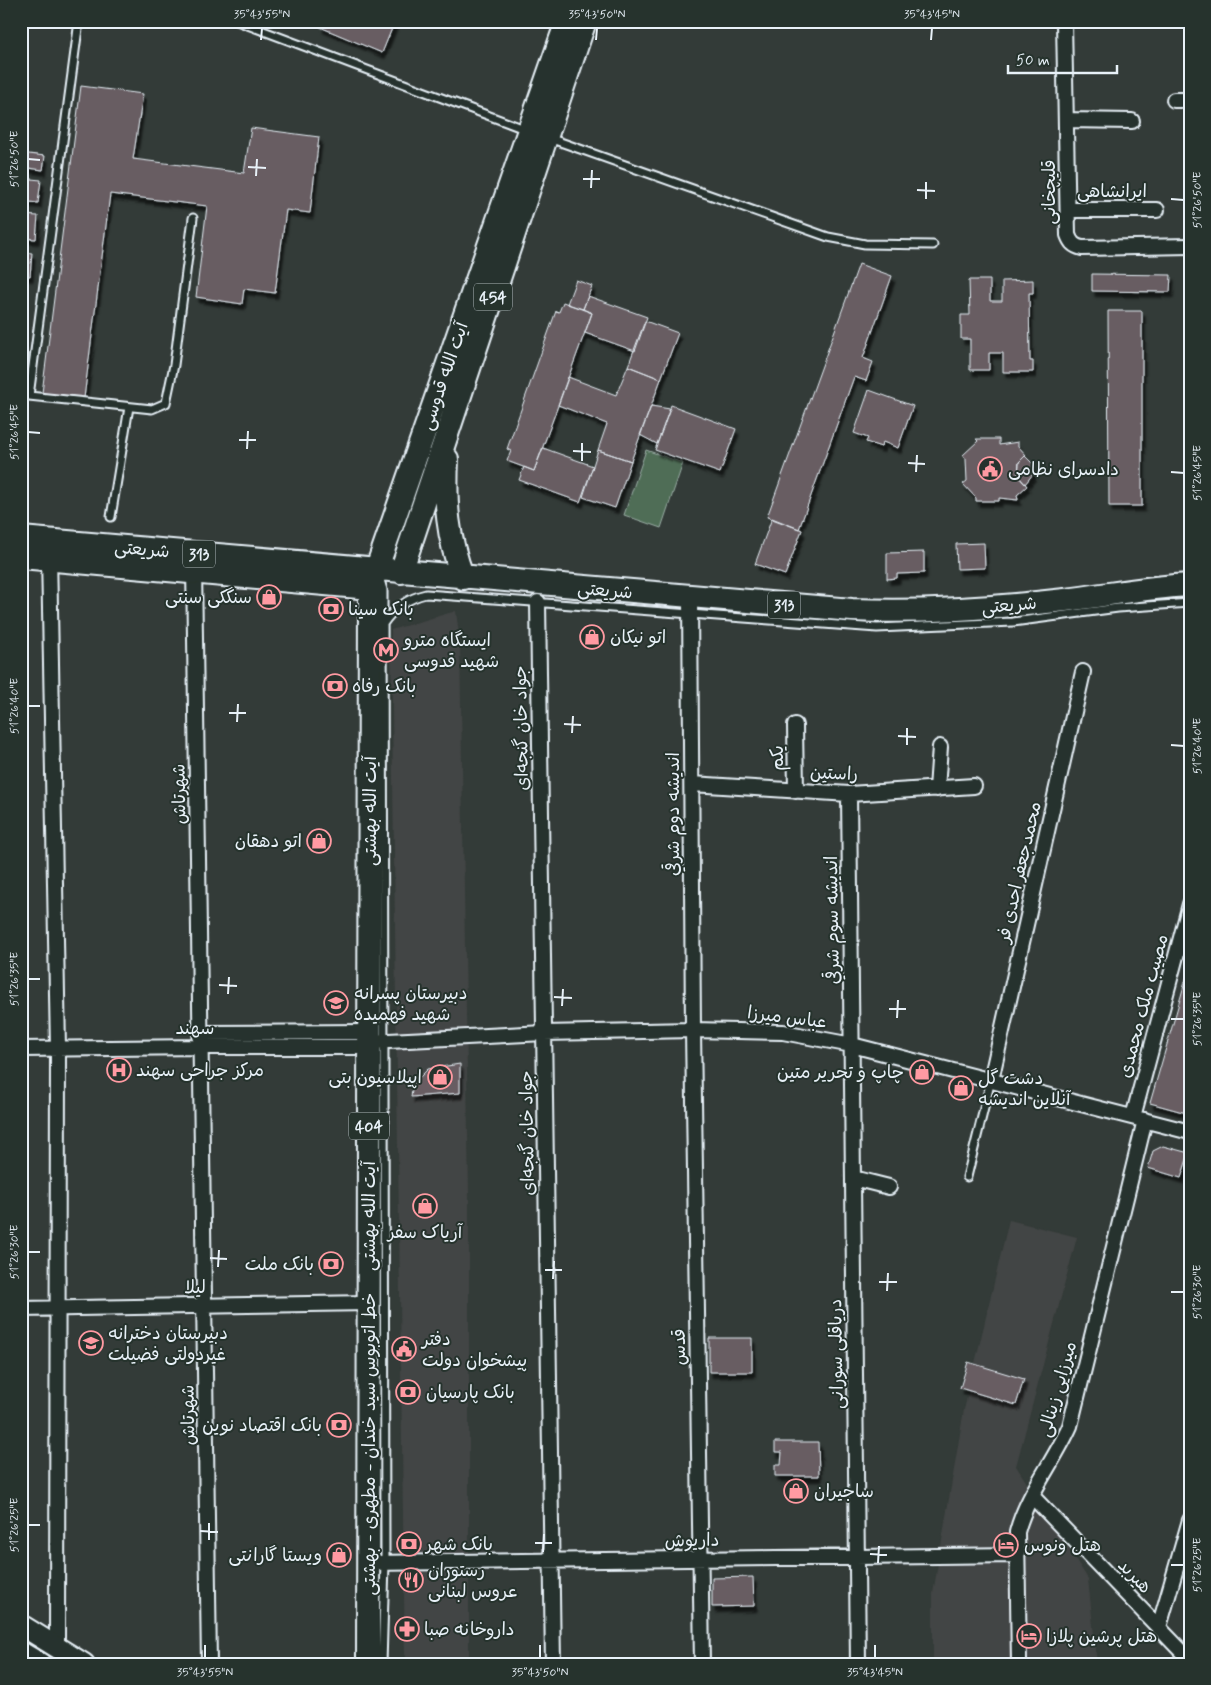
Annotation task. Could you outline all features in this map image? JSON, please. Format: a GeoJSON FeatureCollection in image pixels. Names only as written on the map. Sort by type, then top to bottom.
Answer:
{"type":"FeatureCollection","features":[{"type":"Feature","properties":{"kind":"main road","name":"آیت الله قدوسی"},"geometry":{"type":"LineString","coordinates":[[402,572],[448,433],[538,134],[567,21]]}},
{"type":"Feature","properties":{"kind":"main road","name":"آیت الله قدوسی"},"geometry":{"type":"LineString","coordinates":[[374,579],[538,134],[585,21]]}},
{"type":"Feature","properties":{"kind":"main road"},"geometry":{"type":"LineString","coordinates":[[448,433],[446,511],[452,547],[463,578]]}},
{"type":"Feature","properties":{"kind":"main road","name":"شریعتی"},"geometry":{"type":"LineString","coordinates":[[21,538],[49,550],[374,579],[402,572],[463,578],[538,593],[690,606],[933,611],[1038,602],[1116,591],[1190,585]]}},
{"type":"Feature","properties":{"kind":"main road","name":"شریعتی"},"geometry":{"type":"LineString","coordinates":[[21,557],[49,550]]}},
{"type":"Feature","properties":{"kind":"main road","name":"آیت الله بهشتی"},"geometry":{"type":"LineString","coordinates":[[368,1664],[377,1562],[369,1303],[373,1040],[374,579]]}},
{"type":"Feature","properties":{"kind":"main road"},"geometry":{"type":"LineString","coordinates":[[21,1625],[84,1664]]}},
{"type":"Feature","properties":{"kind":"main road"},"geometry":{"type":"LineString","coordinates":[[21,1652],[41,1664]]}},
{"type":"Feature","properties":{"kind":"street","name":"قلیچخانی"},"geometry":{"type":"LineString","coordinates":[[1064,21],[1068,120],[1068,235],[1075,246],[1190,246]]}},
{"type":"Feature","properties":{"kind":"street"},"geometry":{"type":"LineString","coordinates":[[1174,100],[1190,100]]}},
{"type":"Feature","properties":{"kind":"street"},"geometry":{"type":"LineString","coordinates":[[1068,120],[1132,121]]}},
{"type":"Feature","properties":{"kind":"street","name":"ایرانشاهی"},"geometry":{"type":"LineString","coordinates":[[1068,210],[1157,210]]}},
{"type":"Feature","properties":{"kind":"street"},"geometry":{"type":"LineString","coordinates":[[49,550],[58,1049],[57,1648]]}},
{"type":"Feature","properties":{"kind":"street","name":"شهرتاش"},"geometry":{"type":"LineString","coordinates":[[194,563],[209,1664]]}},
{"type":"Feature","properties":{"kind":"street","name":"جواد خان گنجه‌ای"},"geometry":{"type":"LineString","coordinates":[[538,593],[553,1664]]}},
{"type":"Feature","properties":{"kind":"street","name":"انديشه دوم شرقي"},"geometry":{"type":"LineString","coordinates":[[690,606],[693,1030]]}},
{"type":"Feature","properties":{"kind":"street","name":"محمدجعفر احدی فر"},"geometry":{"type":"LineString","coordinates":[[992,1080],[1083,672]]}},
{"type":"Feature","properties":{"kind":"street","name":"یکم"},"geometry":{"type":"LineString","coordinates":[[796,725],[796,791]]}},
{"type":"Feature","properties":{"kind":"street"},"geometry":{"type":"LineString","coordinates":[[936,788],[940,747]]}},
{"type":"Feature","properties":{"kind":"street","name":"راستین"},"geometry":{"type":"LineString","coordinates":[[692,784],[849,794],[974,786]]}},
{"type":"Feature","properties":{"kind":"street","name":"اندیشه سوم شرقي"},"geometry":{"type":"LineString","coordinates":[[849,794],[852,1044]]}},
{"type":"Feature","properties":{"kind":"street","name":"مصیب ملک محمدی"},"geometry":{"type":"LineString","coordinates":[[1139,1119],[1190,904]]}},
{"type":"Feature","properties":{"kind":"street","name":"عباس میرزا"},"geometry":{"type":"LineString","coordinates":[[373,1040],[544,1033],[693,1030],[783,1032],[852,1044],[1190,1132]]}},
{"type":"Feature","properties":{"kind":"street","name":"قدس"},"geometry":{"type":"LineString","coordinates":[[693,1030],[702,1664]]}},
{"type":"Feature","properties":{"kind":"street","name":"سهند"},"geometry":{"type":"LineString","coordinates":[[21,1050],[200,1040],[373,1040]]}},
{"type":"Feature","properties":{"kind":"street","name":"دریاقلی سورانی"},"geometry":{"type":"LineString","coordinates":[[852,1044],[858,1664]]}},
{"type":"Feature","properties":{"kind":"street","name":"میرزایی زینالی"},"geometry":{"type":"LineString","coordinates":[[1020,1664],[1017,1532],[1022,1513],[1060,1450],[1070,1426],[1139,1119]]}},
{"type":"Feature","properties":{"kind":"street"},"geometry":{"type":"LineString","coordinates":[[854,1178],[889,1187]]}},
{"type":"Feature","properties":{"kind":"street","name":"لیلا"},"geometry":{"type":"LineString","coordinates":[[21,1309],[369,1303]]}},
{"type":"Feature","properties":{"kind":"street","name":"هیربد"},"geometry":{"type":"LineString","coordinates":[[1032,1496],[1190,1660]]}},
{"type":"Feature","properties":{"kind":"street"},"geometry":{"type":"LineString","coordinates":[[1159,1627],[1190,1520]]}},
{"type":"Feature","properties":{"kind":"street","name":"داریوش"},"geometry":{"type":"LineString","coordinates":[[377,1562],[1017,1556]]}},
{"type":"Feature","properties":{"kind":"lane"},"geometry":{"type":"LineString","coordinates":[[79,21],[25,396],[152,409],[166,403],[174,365],[193,218]]}},
{"type":"Feature","properties":{"kind":"lane"},"geometry":{"type":"LineString","coordinates":[[237,21],[538,134],[828,237],[865,244],[933,245]]}},
{"type":"Feature","properties":{"kind":"lane"},"geometry":{"type":"LineString","coordinates":[[111,517],[129,406]]}},
{"type":"Feature","properties":{"kind":"lane","name":"خط اتوبوس سید خندان - مطهری - بهشتی"},"geometry":{"type":"LineString","coordinates":[[374,579],[382,590],[373,1040],[377,1562],[382,1664]]}},
{"type":"Feature","properties":{"kind":"lane"},"geometry":{"type":"LineString","coordinates":[[382,624],[398,607],[413,598],[426,594],[538,593]]}},
{"type":"Feature","properties":{"kind":"lane"},"geometry":{"type":"LineString","coordinates":[[690,606],[853,627],[901,628],[1012,622],[1118,608],[1190,603]]}},
{"type":"Feature","properties":{"kind":"lane"},"geometry":{"type":"LineString","coordinates":[[967,1177],[992,1080]]}},
{"type":"Feature","properties":{"kind":"shaded area"},"geometry":{"type":"Polygon","coordinates":[[[456,611],[460,643],[469,1197],[469,1664],[405,1664],[391,630],[456,611]]]}},
{"type":"Feature","properties":{"kind":"shaded area"},"geometry":{"type":"Polygon","coordinates":[[[1009,1220],[1077,1237],[1016,1466],[1088,1579],[1097,1664],[933,1664],[933,1594],[964,1410],[1009,1220]]]}},
{"type":"Feature","properties":{"kind":"green space"},"geometry":{"type":"Polygon","coordinates":[[[646,450],[683,463],[661,528],[624,515],[646,450]]]}},
{"type":"Feature","properties":{"kind":"building"},"geometry":{"type":"Polygon","coordinates":[[[322,21],[395,21],[382,53],[320,27],[322,21]]]}},
{"type":"Feature","properties":{"kind":"building"},"geometry":{"type":"Polygon","coordinates":[[[81,86],[143,94],[133,159],[244,173],[251,128],[319,137],[310,213],[286,210],[275,293],[244,289],[242,304],[196,297],[207,206],[110,194],[84,398],[42,393],[81,86]]]}},
{"type":"Feature","properties":{"kind":"building"},"geometry":{"type":"Polygon","coordinates":[[[21,153],[45,156],[43,170],[21,167],[21,153]]]}},
{"type":"Feature","properties":{"kind":"building"},"geometry":{"type":"Polygon","coordinates":[[[21,178],[41,180],[38,203],[21,201],[21,178]]]}},
{"type":"Feature","properties":{"kind":"building"},"geometry":{"type":"Polygon","coordinates":[[[21,215],[38,216],[36,239],[21,238],[21,215]]]}},
{"type":"Feature","properties":{"kind":"building"},"geometry":{"type":"Polygon","coordinates":[[[21,252],[32,253],[30,276],[21,275],[21,252]]]}},
{"type":"Feature","properties":{"kind":"building"},"geometry":{"type":"Polygon","coordinates":[[[859,264],[892,276],[863,358],[873,362],[866,381],[854,377],[799,529],[767,517],[859,264]]]}},
{"type":"Feature","properties":{"kind":"building"},"geometry":{"type":"Polygon","coordinates":[[[1092,274],[1171,275],[1170,292],[1092,291],[1092,274]]]}},
{"type":"Feature","properties":{"kind":"building"},"geometry":{"type":"Polygon","coordinates":[[[576,280],[592,286],[583,309],[567,304],[576,280]]]}},
{"type":"Feature","properties":{"kind":"building"},"geometry":{"type":"Polygon","coordinates":[[[969,280],[990,280],[990,301],[1002,301],[1002,281],[1033,280],[1033,293],[1029,293],[1030,361],[1033,361],[1033,372],[1003,372],[1003,353],[989,353],[989,370],[970,370],[970,339],[961,339],[961,315],[970,315],[969,280]]]}},
{"type":"Feature","properties":{"kind":"building"},"geometry":{"type":"Polygon","coordinates":[[[588,296],[647,317],[635,351],[585,333],[592,313],[583,309],[588,296]]]}},
{"type":"Feature","properties":{"kind":"building"},"geometry":{"type":"Polygon","coordinates":[[[563,302],[592,313],[534,471],[507,461],[511,451],[507,449],[556,311],[559,312],[563,302]]]}},
{"type":"Feature","properties":{"kind":"building"},"geometry":{"type":"Polygon","coordinates":[[[1108,311],[1142,311],[1142,506],[1109,506],[1108,311]]]}},
{"type":"Feature","properties":{"kind":"building"},"geometry":{"type":"Polygon","coordinates":[[[645,321],[678,333],[661,379],[628,366],[645,321]]]}},
{"type":"Feature","properties":{"kind":"building"},"geometry":{"type":"Polygon","coordinates":[[[628,366],[661,379],[631,461],[598,450],[607,424],[558,405],[568,377],[616,395],[628,366]]]}},
{"type":"Feature","properties":{"kind":"building"},"geometry":{"type":"Polygon","coordinates":[[[869,390],[913,406],[898,448],[883,442],[881,447],[866,442],[868,438],[854,433],[869,390]]]}},
{"type":"Feature","properties":{"kind":"building"},"geometry":{"type":"Polygon","coordinates":[[[671,405],[736,429],[720,473],[655,450],[671,405]]]}},
{"type":"Feature","properties":{"kind":"building"},"geometry":{"type":"Polygon","coordinates":[[[651,406],[670,409],[657,444],[640,435],[651,406]]]}},
{"type":"Feature","properties":{"kind":"building"},"geometry":{"type":"Polygon","coordinates":[[[976,439],[999,439],[999,445],[1018,442],[1018,446],[1026,455],[1019,462],[1018,476],[1027,486],[1017,495],[1018,500],[999,498],[999,501],[976,501],[976,498],[963,484],[967,481],[966,459],[963,455],[978,441],[976,439]]]}},
{"type":"Feature","properties":{"kind":"building"},"geometry":{"type":"Polygon","coordinates":[[[543,448],[593,466],[580,502],[519,480],[524,467],[534,471],[543,448]]]}},
{"type":"Feature","properties":{"kind":"building"},"geometry":{"type":"Polygon","coordinates":[[[598,450],[631,461],[615,508],[583,497],[598,450]]]}},
{"type":"Feature","properties":{"kind":"building"},"geometry":{"type":"Polygon","coordinates":[[[1025,456],[1034,465],[1033,474],[1025,484],[1018,476],[1019,462],[1025,456]]]}},
{"type":"Feature","properties":{"kind":"building"},"geometry":{"type":"Polygon","coordinates":[[[772,518],[802,530],[785,575],[755,564],[772,518]]]}},
{"type":"Feature","properties":{"kind":"building"},"geometry":{"type":"Polygon","coordinates":[[[984,543],[985,568],[957,569],[956,544],[984,543]]]}},
{"type":"Feature","properties":{"kind":"building"},"geometry":{"type":"Polygon","coordinates":[[[924,552],[924,573],[897,574],[897,578],[887,579],[887,553],[924,552]]]}},
{"type":"Feature","properties":{"kind":"building"},"geometry":{"type":"Polygon","coordinates":[[[1190,965],[1190,1114],[1150,1103],[1190,965]]]}},
{"type":"Feature","properties":{"kind":"building","name":"اپیلاسیون بتی"},"geometry":{"type":"Polygon","coordinates":[[[460,1064],[460,1093],[411,1097],[413,1084],[428,1069],[460,1064]]]}},
{"type":"Feature","properties":{"kind":"building"},"geometry":{"type":"Polygon","coordinates":[[[1163,1146],[1189,1153],[1181,1178],[1148,1168],[1153,1151],[1163,1146]]]}},
{"type":"Feature","properties":{"kind":"building"},"geometry":{"type":"Polygon","coordinates":[[[709,1338],[752,1338],[752,1372],[709,1372],[709,1338]]]}},
{"type":"Feature","properties":{"kind":"building"},"geometry":{"type":"Polygon","coordinates":[[[968,1362],[1024,1379],[1016,1405],[960,1388],[968,1362]]]}},
{"type":"Feature","properties":{"kind":"building"},"geometry":{"type":"Polygon","coordinates":[[[775,1442],[818,1442],[819,1476],[775,1476],[775,1465],[781,1465],[782,1452],[775,1452],[775,1442]]]}},
{"type":"Feature","properties":{"kind":"building"},"geometry":{"type":"Polygon","coordinates":[[[753,1577],[754,1606],[712,1607],[712,1578],[753,1577]]]}},
{"type":"Feature","properties":{"kind":"place","name":"دادسرای نظامی"},"geometry":{"type":"Point","coordinates":[990,469]}},
{"type":"Feature","properties":{"kind":"place","name":"سنگکی سنتی"},"geometry":{"type":"Point","coordinates":[269,597]}},
{"type":"Feature","properties":{"kind":"place","name":"بانک سینا"},"geometry":{"type":"Point","coordinates":[331,609]}},
{"type":"Feature","properties":{"kind":"place","name":"اتو نیکان"},"geometry":{"type":"Point","coordinates":[592,637]}},
{"type":"Feature","properties":{"kind":"place","name":"ایستگاه مترو شهید قدوسی"},"geometry":{"type":"Point","coordinates":[386,650]}},
{"type":"Feature","properties":{"kind":"place","name":"بانک رفاه"},"geometry":{"type":"Point","coordinates":[335,686]}},
{"type":"Feature","properties":{"kind":"place","name":"اتو دهقان"},"geometry":{"type":"Point","coordinates":[319,841]}},
{"type":"Feature","properties":{"kind":"place","name":"دبیرستان پسرانه شهید فهمیده"},"geometry":{"type":"Point","coordinates":[336,1003]}},
{"type":"Feature","properties":{"kind":"place","name":"مرکز جراحی سهند"},"geometry":{"type":"Point","coordinates":[119,1070]}},
{"type":"Feature","properties":{"kind":"place","name":"چاپ و تحریر متین"},"geometry":{"type":"Point","coordinates":[922,1072]}},
{"type":"Feature","properties":{"kind":"place","name":"اپیلاسیون بتی"},"geometry":{"type":"Point","coordinates":[440,1077]}},
{"type":"Feature","properties":{"kind":"place","name":"دشت گل آنلاین اندیشه"},"geometry":{"type":"Point","coordinates":[961,1088]}},
{"type":"Feature","properties":{"kind":"place","name":"آریاک سفر"},"geometry":{"type":"Point","coordinates":[425,1206]}},
{"type":"Feature","properties":{"kind":"place","name":"بانک ملت"},"geometry":{"type":"Point","coordinates":[331,1264]}},
{"type":"Feature","properties":{"kind":"place","name":"دبيرستان دخترانه غیردولتی فضیلت"},"geometry":{"type":"Point","coordinates":[91,1343]}},
{"type":"Feature","properties":{"kind":"place","name":"دفتر پیشخوان دولت"},"geometry":{"type":"Point","coordinates":[404,1349]}},
{"type":"Feature","properties":{"kind":"place","name":"بانک پارسیان"},"geometry":{"type":"Point","coordinates":[408,1392]}},
{"type":"Feature","properties":{"kind":"place","name":"بانک اقتصاد نوین"},"geometry":{"type":"Point","coordinates":[339,1425]}},
{"type":"Feature","properties":{"kind":"place","name":"ساجیران"},"geometry":{"type":"Point","coordinates":[796,1491]}},
{"type":"Feature","properties":{"kind":"place","name":"بانک شهر"},"geometry":{"type":"Point","coordinates":[409,1544]}},
{"type":"Feature","properties":{"kind":"place","name":"هتل ونوس"},"geometry":{"type":"Point","coordinates":[1006,1545]}},
{"type":"Feature","properties":{"kind":"place","name":"ویستا گارانتی"},"geometry":{"type":"Point","coordinates":[339,1555]}},
{"type":"Feature","properties":{"kind":"place","name":"رستوران عروس لبنانی"},"geometry":{"type":"Point","coordinates":[411,1580]}},
{"type":"Feature","properties":{"kind":"place","name":"داروخانه صبا"},"geometry":{"type":"Point","coordinates":[407,1629]}},
{"type":"Feature","properties":{"kind":"place","name":"هتل پرشین پلازا"},"geometry":{"type":"Point","coordinates":[1029,1636]}}]}
